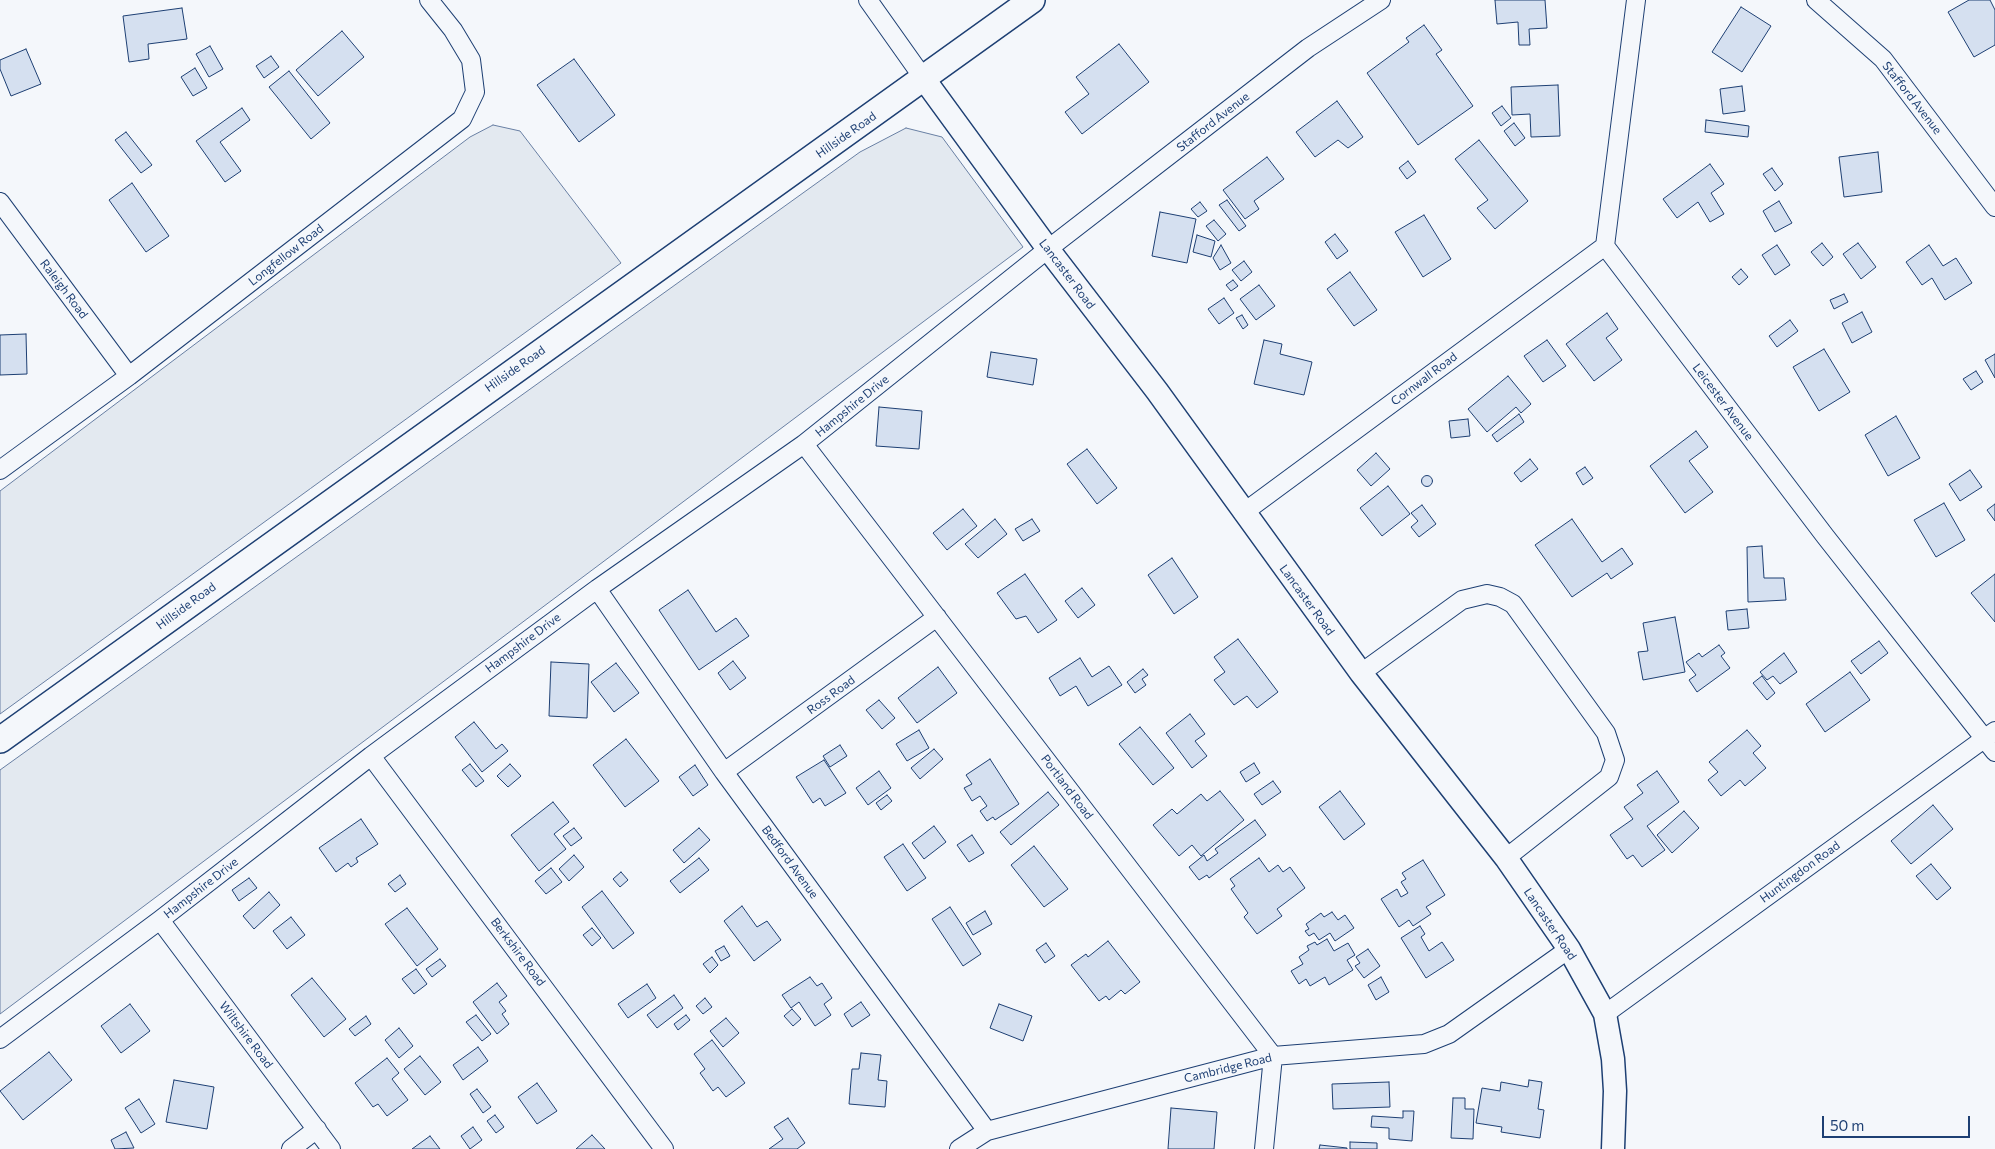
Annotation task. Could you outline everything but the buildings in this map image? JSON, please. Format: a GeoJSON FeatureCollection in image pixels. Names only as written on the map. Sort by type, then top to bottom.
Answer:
{"type":"FeatureCollection","features":[{"type":"Feature","properties":{"kind":"main road","name":"Hillside Road"},"geometry":{"type":"LineString","coordinates":[[0,740],[1032,0]]}},
{"type":"Feature","properties":{"kind":"street","name":"Longfellow Road"},"geometry":{"type":"LineString","coordinates":[[0,470],[129,376],[462,119],[475,92],[471,60],[453,30],[429,0]]}},
{"type":"Feature","properties":{"kind":"street"},"geometry":{"type":"LineString","coordinates":[[868,0],[924,79]]}},
{"type":"Feature","properties":{"kind":"street","name":"Stafford Avenue"},"geometry":{"type":"LineString","coordinates":[[1048,249],[1308,48],[1381,0]]}},
{"type":"Feature","properties":{"kind":"street"},"geometry":{"type":"LineString","coordinates":[[1605,246],[1636,0]]}},
{"type":"Feature","properties":{"kind":"street","name":"Stafford Avenue"},"geometry":{"type":"LineString","coordinates":[[1816,0],[1883,59],[1995,207]]}},
{"type":"Feature","properties":{"kind":"street","name":"Lancaster Road"},"geometry":{"type":"LineString","coordinates":[[924,79],[1048,249],[1157,391],[1243,513],[1361,673],[1506,858],[1569,949],[1605,1014],[1613,1059],[1615,1091],[1613,1149]]}},
{"type":"Feature","properties":{"kind":"street","name":"Raleigh Road"},"geometry":{"type":"LineString","coordinates":[[0,202],[129,376]]}},
{"type":"Feature","properties":{"kind":"street","name":"Cornwall Road"},"geometry":{"type":"LineString","coordinates":[[1243,513],[1605,246]]}},
{"type":"Feature","properties":{"kind":"street","name":"Leicester Avenue"},"geometry":{"type":"LineString","coordinates":[[1605,246],[1825,536],[1992,740]]}},
{"type":"Feature","properties":{"kind":"street","name":"Hampshire Drive"},"geometry":{"type":"LineString","coordinates":[[0,1039],[160,920],[372,756],[597,589],[804,444],[1048,249]]}},
{"type":"Feature","properties":{"kind":"street","name":"Portland Road"},"geometry":{"type":"LineString","coordinates":[[804,444],[1272,1056]]}},
{"type":"Feature","properties":{"kind":"street","name":"Bedford Avenue"},"geometry":{"type":"LineString","coordinates":[[597,589],[724,772],[987,1131]]}},
{"type":"Feature","properties":{"kind":"street"},"geometry":{"type":"LineString","coordinates":[[1361,673],[1462,600],[1487,594],[1500,596],[1513,604],[1606,732],[1615,760],[1609,777],[1506,858]]}},
{"type":"Feature","properties":{"kind":"street","name":"Ross Road"},"geometry":{"type":"LineString","coordinates":[[724,772],[937,618]]}},
{"type":"Feature","properties":{"kind":"street","name":"Huntingdon Road"},"geometry":{"type":"LineString","coordinates":[[1605,1014],[1992,740]]}},
{"type":"Feature","properties":{"kind":"street","name":"Berkshire Road"},"geometry":{"type":"LineString","coordinates":[[372,756],[664,1149]]}},
{"type":"Feature","properties":{"kind":"street","name":"Wiltshire Road"},"geometry":{"type":"LineString","coordinates":[[160,920],[330,1149]]}},
{"type":"Feature","properties":{"kind":"street","name":"Cambridge Road"},"geometry":{"type":"LineString","coordinates":[[959,1149],[987,1131],[1272,1056],[1424,1044],[1449,1034],[1569,949]]}},
{"type":"Feature","properties":{"kind":"street"},"geometry":{"type":"LineString","coordinates":[[1264,1149],[1272,1056]]}},
{"type":"Feature","properties":{"kind":"street"},"geometry":{"type":"LineString","coordinates":[[291,1149],[316,1130]]}},
{"type":"Feature","properties":{"kind":"shaded area"},"geometry":{"type":"Polygon","coordinates":[[[493,125],[520,131],[621,263],[0,714],[0,491],[470,137],[493,125]]]}},
{"type":"Feature","properties":{"kind":"shaded area"},"geometry":{"type":"Polygon","coordinates":[[[906,128],[942,137],[1023,247],[0,1014],[0,770],[860,152],[906,128]]]}}]}
